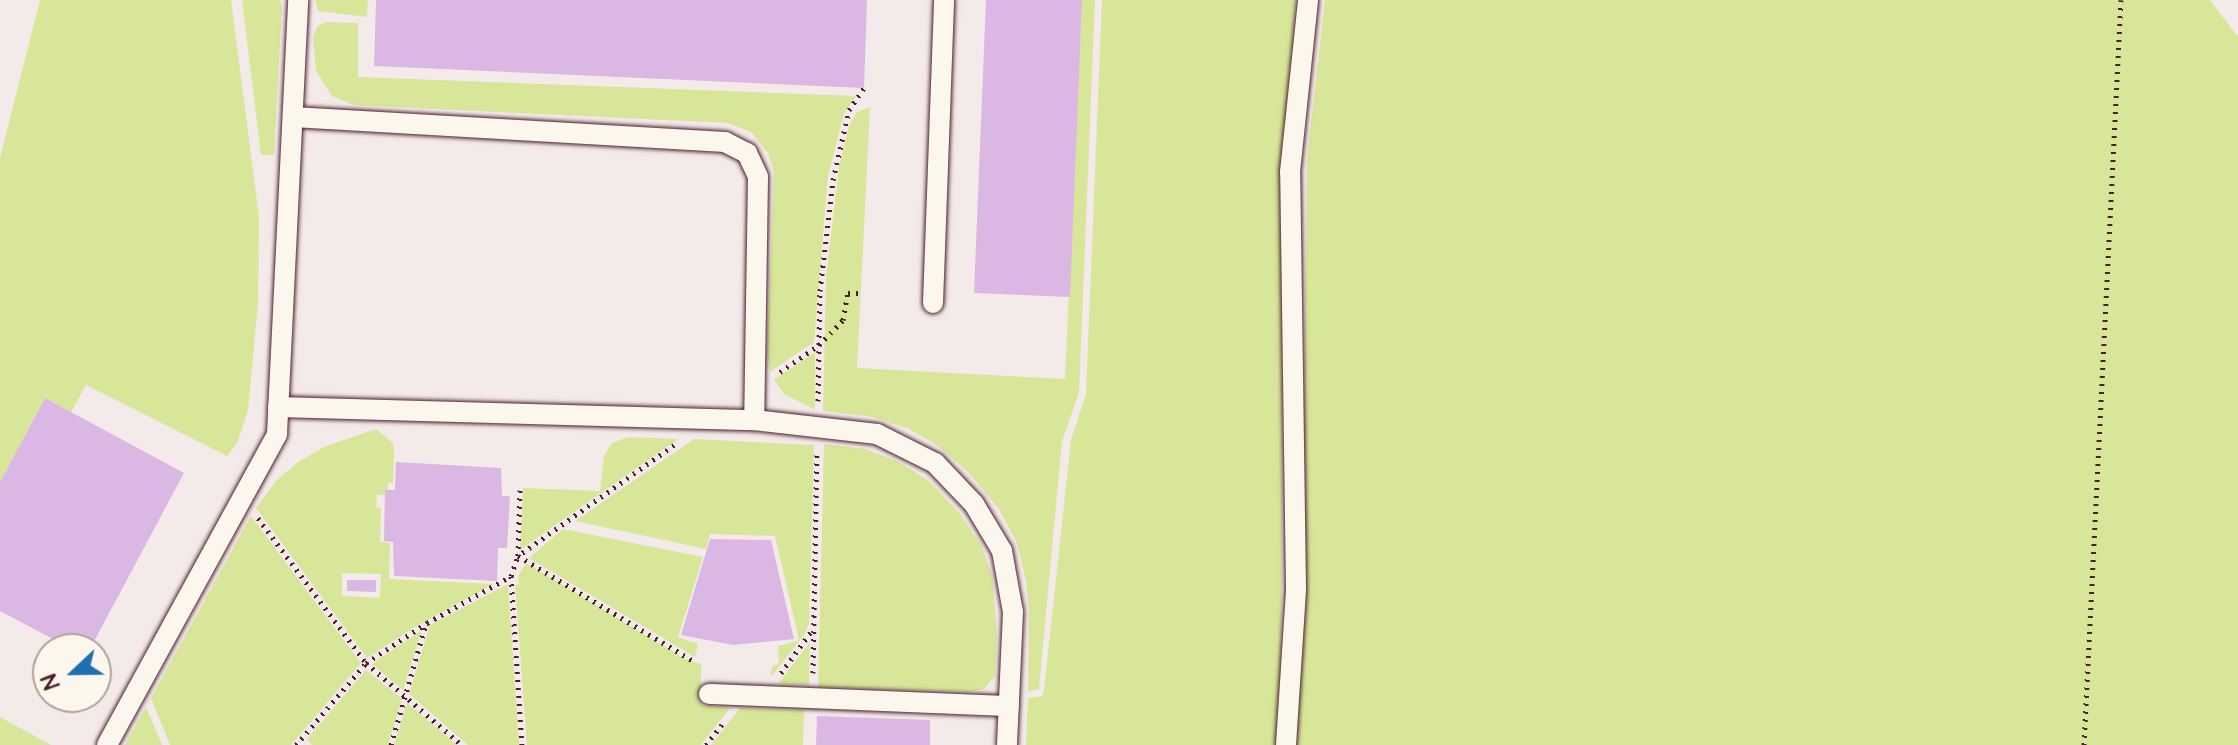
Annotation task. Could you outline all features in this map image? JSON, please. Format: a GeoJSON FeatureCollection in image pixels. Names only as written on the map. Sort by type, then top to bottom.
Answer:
{"type":"FeatureCollection","features":[{"type":"Feature","properties":{"kind":"lane"},"geometry":{"type":"LineString","coordinates":[[107,745],[277,434],[298,0]]}},
{"type":"Feature","properties":{"kind":"lane"},"geometry":{"type":"LineString","coordinates":[[933,303],[944,0]]}},
{"type":"Feature","properties":{"kind":"lane"},"geometry":{"type":"LineString","coordinates":[[1286,745],[1296,589],[1290,172],[1308,0]]}},
{"type":"Feature","properties":{"kind":"lane"},"geometry":{"type":"LineString","coordinates":[[293,117],[725,142],[747,153],[758,177],[754,420]]}},
{"type":"Feature","properties":{"kind":"lane"},"geometry":{"type":"LineString","coordinates":[[278,407],[754,420],[877,434],[935,463],[974,504],[1002,551],[1013,612],[1007,745]]}},
{"type":"Feature","properties":{"kind":"lane"},"geometry":{"type":"LineString","coordinates":[[709,694],[1009,706]]}},
{"type":"Feature","properties":{"kind":"path"},"geometry":{"type":"LineString","coordinates":[[2084,745],[2121,0]]}},
{"type":"Feature","properties":{"kind":"path"},"geometry":{"type":"LineString","coordinates":[[812,698],[820,291],[833,180],[849,110],[864,88]]}},
{"type":"Feature","properties":{"kind":"path"},"geometry":{"type":"LineString","coordinates":[[755,389],[819,345],[843,320],[848,293],[858,293]]}},
{"type":"Feature","properties":{"kind":"path"},"geometry":{"type":"LineString","coordinates":[[518,556],[711,419]]}},
{"type":"Feature","properties":{"kind":"path"},"geometry":{"type":"LineString","coordinates":[[520,490],[518,556],[511,576],[522,745]]}},
{"type":"Feature","properties":{"kind":"path"},"geometry":{"type":"LineString","coordinates":[[242,498],[366,663],[462,745]]}},
{"type":"Feature","properties":{"kind":"path"},"geometry":{"type":"LineString","coordinates":[[518,556],[692,660]]}},
{"type":"Feature","properties":{"kind":"path"},"geometry":{"type":"LineString","coordinates":[[296,745],[366,663],[427,623],[511,576]]}},
{"type":"Feature","properties":{"kind":"path"},"geometry":{"type":"LineString","coordinates":[[391,745],[427,623]]}},
{"type":"Feature","properties":{"kind":"path"},"geometry":{"type":"LineString","coordinates":[[763,696],[813,628]]}},
{"type":"Feature","properties":{"kind":"green space"},"geometry":{"type":"Polygon","coordinates":[[[40,0],[231,0],[259,217],[258,303],[248,410],[237,443],[227,456],[86,385],[71,412],[45,398],[0,482],[0,158],[40,0]]]}},
{"type":"Feature","properties":{"kind":"green space"},"geometry":{"type":"Polygon","coordinates":[[[242,0],[280,0],[282,6],[274,155],[261,155],[242,0]]]}},
{"type":"Feature","properties":{"kind":"green space"},"geometry":{"type":"Polygon","coordinates":[[[315,0],[368,0],[367,17],[318,11],[315,0]]]}},
{"type":"Feature","properties":{"kind":"green space"},"geometry":{"type":"Polygon","coordinates":[[[1082,0],[1095,0],[1079,393],[1062,441],[1039,689],[1028,692],[1029,610],[1026,581],[1017,543],[999,509],[968,472],[938,446],[909,429],[873,417],[823,411],[826,277],[839,166],[849,126],[856,113],[870,107],[857,368],[1065,379],[1082,0]]]}},
{"type":"Feature","properties":{"kind":"green space"},"geometry":{"type":"Polygon","coordinates":[[[1102,0],[1296,0],[1283,188],[1281,745],[1026,745],[1028,698],[1042,696],[1044,690],[1071,440],[1086,394],[1102,0]]]}},
{"type":"Feature","properties":{"kind":"green space"},"geometry":{"type":"Polygon","coordinates":[[[1325,0],[2210,0],[2238,37],[2238,745],[1296,745],[1306,584],[1300,472],[1304,429],[1307,159],[1325,0]]]}},
{"type":"Feature","properties":{"kind":"green space"},"geometry":{"type":"Polygon","coordinates":[[[326,22],[358,23],[358,77],[856,96],[844,114],[828,176],[814,342],[770,372],[767,353],[774,172],[768,153],[751,132],[727,123],[354,105],[332,96],[316,71],[313,38],[317,27],[326,22]]]}},
{"type":"Feature","properties":{"kind":"green space"},"geometry":{"type":"Polygon","coordinates":[[[815,352],[815,410],[784,394],[774,380],[815,352]]]}},
{"type":"Feature","properties":{"kind":"green space"},"geometry":{"type":"Polygon","coordinates":[[[376,429],[393,443],[393,483],[388,483],[387,495],[377,495],[376,507],[381,508],[380,542],[390,543],[389,579],[493,584],[367,658],[256,508],[276,481],[298,462],[324,447],[376,429]],[[342,573],[342,596],[380,598],[381,574],[342,573]]]}},
{"type":"Feature","properties":{"kind":"green space"},"geometry":{"type":"Polygon","coordinates":[[[628,437],[678,439],[520,550],[523,488],[600,491],[604,456],[612,443],[628,437]]]}},
{"type":"Feature","properties":{"kind":"green space"},"geometry":{"type":"Polygon","coordinates":[[[694,439],[814,445],[809,624],[804,635],[771,677],[772,666],[779,664],[778,646],[799,640],[775,536],[710,534],[706,549],[575,521],[694,439]]]}},
{"type":"Feature","properties":{"kind":"green space"},"geometry":{"type":"Polygon","coordinates":[[[824,444],[865,449],[897,461],[929,481],[960,514],[982,547],[992,576],[997,632],[995,676],[984,689],[969,692],[818,687],[824,444]]]}},
{"type":"Feature","properties":{"kind":"green space"},"geometry":{"type":"Polygon","coordinates":[[[251,516],[361,663],[291,745],[170,745],[151,698],[251,516]]]}},
{"type":"Feature","properties":{"kind":"green space"},"geometry":{"type":"Polygon","coordinates":[[[563,529],[703,557],[678,637],[698,644],[695,657],[529,558],[563,529]]]}},
{"type":"Feature","properties":{"kind":"green space"},"geometry":{"type":"Polygon","coordinates":[[[526,563],[685,659],[701,664],[701,705],[730,708],[701,745],[527,745],[515,585],[519,584],[518,576],[526,563]]]}},
{"type":"Feature","properties":{"kind":"green space"},"geometry":{"type":"Polygon","coordinates":[[[508,584],[519,745],[468,745],[409,694],[430,625],[508,584]]]}},
{"type":"Feature","properties":{"kind":"green space"},"geometry":{"type":"Polygon","coordinates":[[[422,630],[403,690],[372,664],[422,630]]]}},
{"type":"Feature","properties":{"kind":"green space"},"geometry":{"type":"Polygon","coordinates":[[[810,642],[809,685],[778,684],[810,642]]]}},
{"type":"Feature","properties":{"kind":"green space"},"geometry":{"type":"Polygon","coordinates":[[[366,670],[402,699],[388,745],[312,745],[307,739],[366,670]]]}},
{"type":"Feature","properties":{"kind":"green space"},"geometry":{"type":"Polygon","coordinates":[[[407,703],[457,745],[394,745],[407,703]]]}},
{"type":"Feature","properties":{"kind":"green space"},"geometry":{"type":"Polygon","coordinates":[[[146,707],[162,745],[125,745],[146,707]]]}},
{"type":"Feature","properties":{"kind":"green space"},"geometry":{"type":"Polygon","coordinates":[[[740,708],[804,710],[803,745],[711,745],[740,708]]]}},
{"type":"Feature","properties":{"kind":"green space"},"geometry":{"type":"Polygon","coordinates":[[[0,717],[51,745],[0,745],[0,717]]]}},
{"type":"Feature","properties":{"kind":"building"},"geometry":{"type":"Polygon","coordinates":[[[376,0],[867,0],[864,88],[374,66],[376,0]]]}},
{"type":"Feature","properties":{"kind":"building"},"geometry":{"type":"Polygon","coordinates":[[[986,0],[1082,0],[1070,297],[974,293],[986,0]]]}},
{"type":"Feature","properties":{"kind":"building"},"geometry":{"type":"Polygon","coordinates":[[[45,398],[184,473],[99,633],[42,633],[0,611],[0,482],[45,398]]]}},
{"type":"Feature","properties":{"kind":"building"},"geometry":{"type":"Polygon","coordinates":[[[396,462],[501,468],[502,496],[510,496],[507,548],[498,548],[497,581],[394,576],[393,542],[384,541],[385,490],[395,490],[396,462]]]}},
{"type":"Feature","properties":{"kind":"building"},"geometry":{"type":"Polygon","coordinates":[[[710,539],[771,540],[794,639],[733,645],[681,635],[710,539]]]}},
{"type":"Feature","properties":{"kind":"building"},"geometry":{"type":"Polygon","coordinates":[[[347,580],[376,580],[376,592],[347,591],[347,580]]]}},
{"type":"Feature","properties":{"kind":"building"},"geometry":{"type":"Polygon","coordinates":[[[817,716],[930,720],[930,745],[816,745],[817,716]]]}}]}
